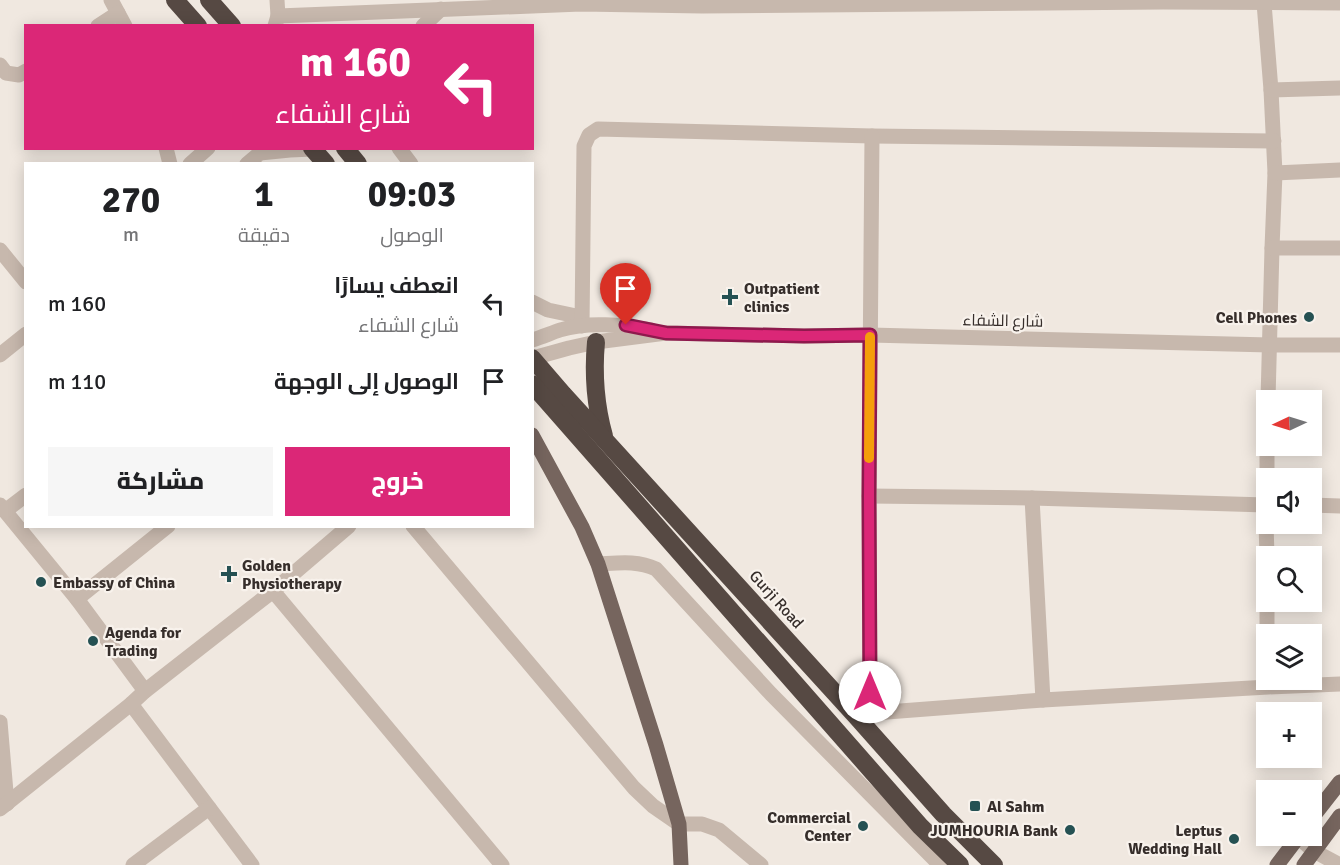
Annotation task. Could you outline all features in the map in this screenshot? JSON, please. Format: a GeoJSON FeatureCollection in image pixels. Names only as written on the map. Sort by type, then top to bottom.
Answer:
{"type":"FeatureCollection","features":[{"type":"Feature","properties":{"kind":"highway"},"geometry":{"type":"LineString","coordinates":[[175,0],[196,24]]}},
{"type":"Feature","properties":{"kind":"highway"},"geometry":{"type":"LineString","coordinates":[[209,0],[230,24]]}},
{"type":"Feature","properties":{"kind":"highway"},"geometry":{"type":"LineString","coordinates":[[314,150],[324,162]]}},
{"type":"Feature","properties":{"kind":"highway"},"geometry":{"type":"LineString","coordinates":[[347,150],[356,162]]}},
{"type":"Feature","properties":{"kind":"highway"},"geometry":{"type":"LineString","coordinates":[[596,342],[595,395],[598,416],[606,441]]}},
{"type":"Feature","properties":{"kind":"highway","name":"Gurji Road"},"geometry":{"type":"LineString","coordinates":[[534,360],[606,441],[863,714],[943,814],[994,865]]}},
{"type":"Feature","properties":{"kind":"highway"},"geometry":{"type":"LineString","coordinates":[[534,386],[920,826],[960,865]]}},
{"type":"Feature","properties":{"kind":"main road"},"geometry":{"type":"LineString","coordinates":[[534,439],[582,527],[598,564],[679,824],[681,865]]}},
{"type":"Feature","properties":{"kind":"main road"},"geometry":{"type":"LineString","coordinates":[[1322,805],[1340,782]]}},
{"type":"Feature","properties":{"kind":"main road"},"geometry":{"type":"LineString","coordinates":[[1304,865],[1340,816]]}},
{"type":"Feature","properties":{"kind":"main road"},"geometry":{"type":"LineString","coordinates":[[1277,865],[1291,846]]}},
{"type":"Feature","properties":{"kind":"street"},"geometry":{"type":"LineString","coordinates":[[277,14],[441,5],[581,2],[1198,1],[1340,3]]}},
{"type":"Feature","properties":{"kind":"street"},"geometry":{"type":"LineString","coordinates":[[1264,3],[1275,173],[1268,390]]}},
{"type":"Feature","properties":{"kind":"street"},"geometry":{"type":"LineString","coordinates":[[425,24],[441,5]]}},
{"type":"Feature","properties":{"kind":"street"},"geometry":{"type":"LineString","coordinates":[[101,24],[118,13]]}},
{"type":"Feature","properties":{"kind":"street"},"geometry":{"type":"LineString","coordinates":[[0,65],[6,73],[19,75],[24,72]]}},
{"type":"Feature","properties":{"kind":"street"},"geometry":{"type":"LineString","coordinates":[[1271,90],[1340,88]]}},
{"type":"Feature","properties":{"kind":"street"},"geometry":{"type":"LineString","coordinates":[[534,303],[581,322],[584,146],[589,135],[598,129],[872,136],[1274,141]]}},
{"type":"Feature","properties":{"kind":"street"},"geometry":{"type":"LineString","coordinates":[[872,136],[869,496],[863,714],[1256,684]]}},
{"type":"Feature","properties":{"kind":"street"},"geometry":{"type":"LineString","coordinates":[[192,162],[206,150]]}},
{"type":"Feature","properties":{"kind":"street"},"geometry":{"type":"LineString","coordinates":[[249,162],[260,151],[290,150]]}},
{"type":"Feature","properties":{"kind":"street"},"geometry":{"type":"LineString","coordinates":[[1275,173],[1340,170]]}},
{"type":"Feature","properties":{"kind":"street"},"geometry":{"type":"LineString","coordinates":[[1272,248],[1340,248]]}},
{"type":"Feature","properties":{"kind":"street"},"geometry":{"type":"LineString","coordinates":[[0,250],[24,280]]}},
{"type":"Feature","properties":{"kind":"street","name":"شارع الشفاء"},"geometry":{"type":"LineString","coordinates":[[534,339],[581,322],[626,325],[666,333]]}},
{"type":"Feature","properties":{"kind":"street","name":"شارع الشفاء"},"geometry":{"type":"LineString","coordinates":[[534,357],[596,342],[666,333],[1340,345]]}},
{"type":"Feature","properties":{"kind":"street"},"geometry":{"type":"LineString","coordinates":[[0,355],[24,336]]}},
{"type":"Feature","properties":{"kind":"street"},"geometry":{"type":"LineString","coordinates":[[24,496],[3,508],[77,599],[145,691]]}},
{"type":"Feature","properties":{"kind":"street"},"geometry":{"type":"LineString","coordinates":[[869,496],[1256,505]]}},
{"type":"Feature","properties":{"kind":"street"},"geometry":{"type":"LineString","coordinates":[[1032,498],[1043,700]]}},
{"type":"Feature","properties":{"kind":"street"},"geometry":{"type":"LineString","coordinates":[[1322,505],[1340,506]]}},
{"type":"Feature","properties":{"kind":"street"},"geometry":{"type":"LineString","coordinates":[[77,599],[166,528]]}},
{"type":"Feature","properties":{"kind":"street"},"geometry":{"type":"LineString","coordinates":[[3,807],[145,691],[273,591],[347,528]]}},
{"type":"Feature","properties":{"kind":"street"},"geometry":{"type":"LineString","coordinates":[[415,528],[634,788],[653,806],[679,824],[702,824],[719,830],[761,865]]}},
{"type":"Feature","properties":{"kind":"street"},"geometry":{"type":"LineString","coordinates":[[598,564],[632,562],[646,564],[656,569],[771,694],[940,865]]}},
{"type":"Feature","properties":{"kind":"street"},"geometry":{"type":"LineString","coordinates":[[273,591],[502,865]]}},
{"type":"Feature","properties":{"kind":"street"},"geometry":{"type":"LineString","coordinates":[[1322,684],[1340,684]]}},
{"type":"Feature","properties":{"kind":"street"},"geometry":{"type":"LineString","coordinates":[[131,704],[252,865]]}},
{"type":"Feature","properties":{"kind":"street"},"geometry":{"type":"LineString","coordinates":[[0,722],[3,807]]}},
{"type":"Feature","properties":{"kind":"street"},"geometry":{"type":"LineString","coordinates":[[133,865],[209,808]]}},
{"type":"Feature","properties":{"kind":"street"},"geometry":{"type":"LineString","coordinates":[[1309,846],[1340,865]]}},
{"type":"Feature","properties":{"kind":"slow traffic"},"geometry":{"type":"LineString","coordinates":[[869,458],[870,337]]}},
{"type":"Feature","properties":{"kind":"place","name":"Outpatient clinics"},"geometry":{"type":"Point","coordinates":[730,297]}},
{"type":"Feature","properties":{"kind":"place","name":"Cell Phones"},"geometry":{"type":"Point","coordinates":[1309,317]}},
{"type":"Feature","properties":{"kind":"place","name":"Golden Physiotherapy"},"geometry":{"type":"Point","coordinates":[229,574]}},
{"type":"Feature","properties":{"kind":"place","name":"Embassy of China"},"geometry":{"type":"Point","coordinates":[41,582]}},
{"type":"Feature","properties":{"kind":"place","name":"Agenda for Trading"},"geometry":{"type":"Point","coordinates":[93,641]}},
{"type":"Feature","properties":{"kind":"place","name":"Al Sahm"},"geometry":{"type":"Point","coordinates":[975,806]}},
{"type":"Feature","properties":{"kind":"place","name":"Commercial Center"},"geometry":{"type":"Point","coordinates":[863,826]}},
{"type":"Feature","properties":{"kind":"place","name":"JUMHOURIA Bank"},"geometry":{"type":"Point","coordinates":[1070,830]}},
{"type":"Feature","properties":{"kind":"place","name":"Leptus Wedding Hall"},"geometry":{"type":"Point","coordinates":[1234,839]}},
{"type":"Feature","properties":{"kind":"route"},"geometry":{"type":"LineString","coordinates":[[626,325],[666,333],[870,335],[870,692]]}}]}
